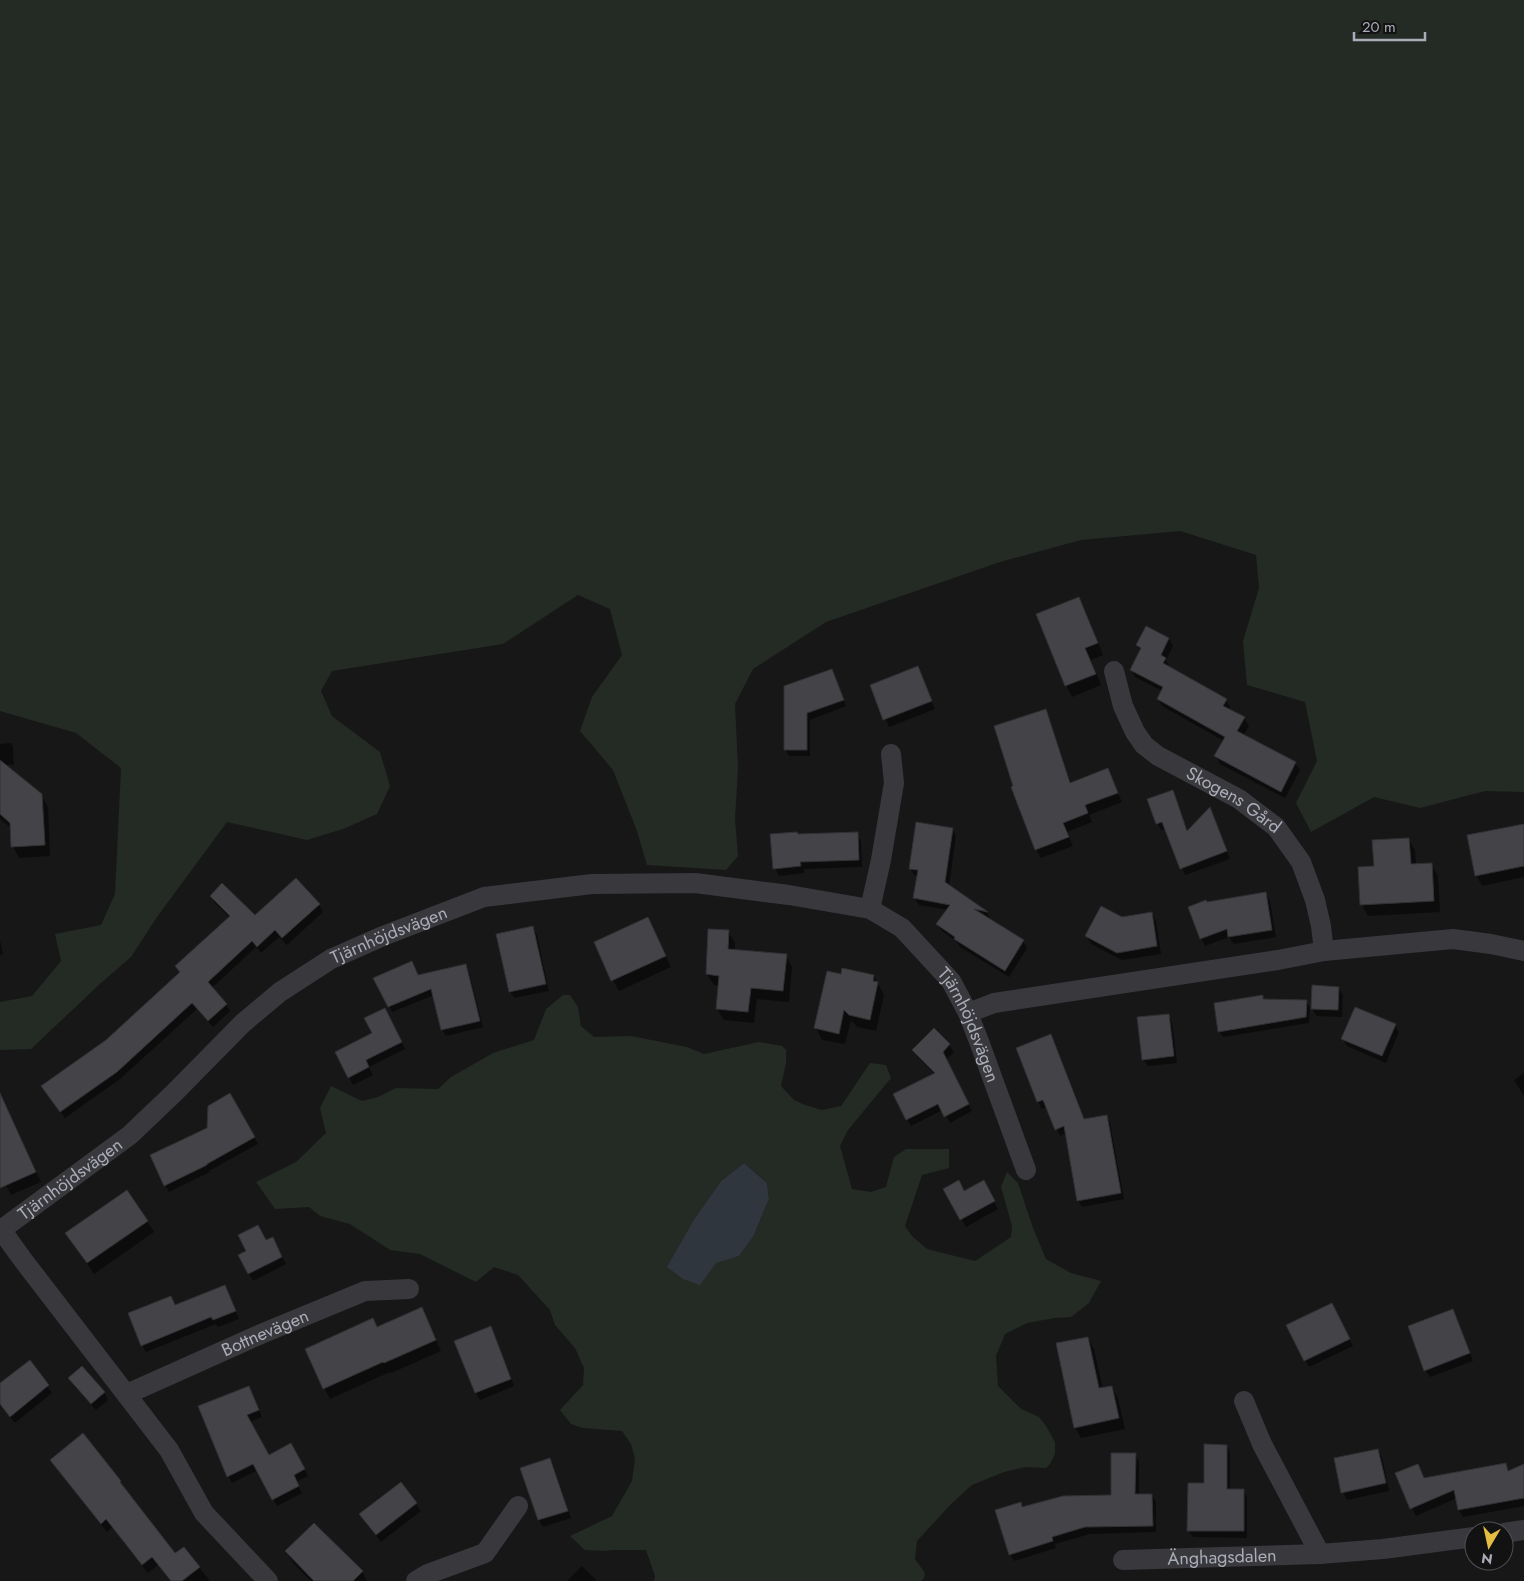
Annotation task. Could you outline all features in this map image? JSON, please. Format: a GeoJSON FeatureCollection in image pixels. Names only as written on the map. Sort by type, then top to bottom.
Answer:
{"type":"FeatureCollection","features":[{"type":"Feature","properties":{"kind":"street","name":"Skogens Gård"},"geometry":{"type":"LineString","coordinates":[[1114,671],[1123,706],[1135,732],[1144,745],[1158,756],[1239,799],[1276,827],[1301,862],[1319,918],[1324,951]]}},
{"type":"Feature","properties":{"kind":"street"},"geometry":{"type":"LineString","coordinates":[[870,909],[881,860],[894,782],[891,754]]}},
{"type":"Feature","properties":{"kind":"street","name":"Tjärnhöjdsvägen"},"geometry":{"type":"LineString","coordinates":[[0,1229],[130,1135],[243,1023],[280,992],[331,959],[383,936],[484,897],[592,884],[694,883],[789,895],[870,909],[902,928],[951,981],[968,1013],[1026,1170]]}},
{"type":"Feature","properties":{"kind":"street"},"geometry":{"type":"LineString","coordinates":[[968,1013],[994,1003],[1278,960],[1324,951],[1453,939],[1524,951]]}},
{"type":"Feature","properties":{"kind":"street"},"geometry":{"type":"LineString","coordinates":[[0,1229],[104,1367],[170,1450],[204,1513],[268,1581]]}},
{"type":"Feature","properties":{"kind":"street","name":"Bottnevägen"},"geometry":{"type":"LineString","coordinates":[[127,1394],[261,1334],[364,1291],[409,1289]]}},
{"type":"Feature","properties":{"kind":"street"},"geometry":{"type":"LineString","coordinates":[[1244,1400],[1262,1444],[1320,1554]]}},
{"type":"Feature","properties":{"kind":"street"},"geometry":{"type":"LineString","coordinates":[[416,1581],[428,1574],[485,1553],[518,1506]]}},
{"type":"Feature","properties":{"kind":"street","name":"Änghagsdalen"},"geometry":{"type":"LineString","coordinates":[[1123,1560],[1320,1554],[1382,1549],[1464,1538]]}},
{"type":"Feature","properties":{"kind":"shaded area"},"geometry":{"type":"Polygon","coordinates":[[[0,0],[1524,0],[1524,792],[1485,791],[1420,808],[1374,797],[1311,832],[1296,803],[1317,761],[1305,702],[1247,685],[1243,641],[1259,588],[1256,555],[1180,531],[1081,540],[1000,562],[826,622],[753,669],[735,704],[738,768],[735,819],[738,856],[726,870],[647,865],[637,831],[613,770],[580,731],[592,697],[622,655],[610,609],[578,595],[503,644],[332,671],[321,691],[332,716],[380,752],[390,786],[377,814],[343,829],[307,840],[227,822],[157,917],[131,957],[31,1049],[0,1050],[0,1002],[32,996],[61,961],[55,934],[101,925],[115,894],[121,768],[76,733],[0,711],[0,0]]]}},
{"type":"Feature","properties":{"kind":"shaded area"},"geometry":{"type":"Polygon","coordinates":[[[563,995],[570,995],[578,1007],[581,1026],[594,1037],[631,1036],[687,1047],[704,1054],[759,1042],[782,1046],[786,1050],[786,1063],[781,1086],[794,1100],[822,1110],[841,1106],[870,1063],[886,1065],[891,1078],[848,1130],[840,1146],[852,1189],[871,1192],[886,1187],[894,1157],[906,1149],[949,1149],[949,1168],[922,1175],[905,1226],[912,1236],[927,1249],[975,1261],[1011,1237],[1012,1226],[1001,1187],[1007,1172],[1018,1183],[1046,1259],[1071,1273],[1101,1281],[1089,1303],[1071,1317],[1027,1323],[1005,1334],[996,1356],[998,1386],[1021,1409],[1039,1417],[1055,1442],[1055,1454],[1046,1468],[1025,1467],[1004,1472],[972,1485],[951,1504],[917,1541],[915,1559],[925,1573],[921,1581],[654,1581],[655,1576],[646,1550],[585,1550],[570,1536],[612,1516],[632,1481],[635,1459],[631,1444],[622,1431],[583,1428],[571,1424],[560,1410],[583,1385],[584,1368],[575,1348],[555,1325],[550,1310],[518,1275],[494,1267],[476,1282],[420,1254],[390,1250],[350,1224],[320,1216],[309,1207],[275,1209],[256,1182],[296,1162],[326,1133],[320,1108],[331,1086],[362,1101],[378,1097],[396,1088],[438,1089],[451,1077],[493,1053],[534,1040],[546,1009],[563,995]],[[744,1163],[721,1181],[695,1218],[716,1262],[739,1256],[753,1237],[769,1199],[767,1183],[744,1163]]]}},
{"type":"Feature","properties":{"kind":"shaded area"},"geometry":{"type":"Polygon","coordinates":[[[744,1163],[767,1183],[769,1199],[753,1237],[739,1256],[716,1263],[700,1285],[683,1279],[667,1267],[695,1218],[721,1181],[744,1163]]]}},
{"type":"Feature","properties":{"kind":"building"},"geometry":{"type":"Polygon","coordinates":[[[1079,597],[1098,643],[1085,648],[1096,674],[1065,686],[1036,614],[1079,597]]]}},
{"type":"Feature","properties":{"kind":"building"},"geometry":{"type":"Polygon","coordinates":[[[1146,626],[1169,638],[1161,655],[1166,658],[1163,663],[1227,699],[1223,706],[1245,717],[1237,731],[1296,762],[1281,792],[1214,756],[1225,737],[1157,699],[1163,687],[1130,670],[1141,648],[1136,645],[1146,626]]]}},
{"type":"Feature","properties":{"kind":"building"},"geometry":{"type":"Polygon","coordinates":[[[918,666],[932,701],[883,720],[870,685],[918,666]]]}},
{"type":"Feature","properties":{"kind":"building"},"geometry":{"type":"Polygon","coordinates":[[[832,669],[844,700],[807,713],[807,750],[784,750],[784,686],[832,669]]]}},
{"type":"Feature","properties":{"kind":"building"},"geometry":{"type":"Polygon","coordinates":[[[1046,709],[1070,783],[1108,768],[1118,793],[1085,805],[1088,813],[1063,823],[1069,837],[1035,850],[1011,787],[1013,786],[994,726],[1046,709]]]}},
{"type":"Feature","properties":{"kind":"building"},"geometry":{"type":"Polygon","coordinates":[[[0,760],[42,794],[45,845],[11,847],[10,823],[0,814],[0,760]]]}},
{"type":"Feature","properties":{"kind":"building"},"geometry":{"type":"Polygon","coordinates":[[[1173,790],[1187,831],[1210,807],[1227,851],[1180,869],[1162,822],[1156,824],[1147,799],[1173,790]]]}},
{"type":"Feature","properties":{"kind":"building"},"geometry":{"type":"Polygon","coordinates":[[[916,822],[953,828],[945,882],[988,912],[974,909],[1024,940],[1005,971],[954,939],[955,937],[936,924],[950,905],[913,898],[918,870],[909,869],[916,822]]]}},
{"type":"Feature","properties":{"kind":"building"},"geometry":{"type":"Polygon","coordinates":[[[1524,824],[1524,866],[1475,876],[1467,835],[1524,824]]]}},
{"type":"Feature","properties":{"kind":"building"},"geometry":{"type":"Polygon","coordinates":[[[797,832],[798,834],[858,832],[859,860],[800,862],[801,866],[773,869],[770,834],[797,832]]]}},
{"type":"Feature","properties":{"kind":"building"},"geometry":{"type":"Polygon","coordinates":[[[1409,838],[1411,864],[1432,863],[1434,901],[1360,905],[1358,867],[1374,866],[1372,840],[1409,838]]]}},
{"type":"Feature","properties":{"kind":"building"},"geometry":{"type":"Polygon","coordinates":[[[296,878],[320,904],[282,938],[275,930],[257,947],[252,941],[208,982],[227,1004],[208,1021],[192,1003],[117,1072],[60,1112],[41,1086],[106,1040],[180,972],[175,966],[230,916],[210,896],[222,883],[255,915],[296,878]]]}},
{"type":"Feature","properties":{"kind":"building"},"geometry":{"type":"Polygon","coordinates":[[[1266,892],[1272,930],[1228,937],[1227,929],[1200,939],[1188,907],[1206,900],[1207,902],[1266,892]]]}},
{"type":"Feature","properties":{"kind":"building"},"geometry":{"type":"Polygon","coordinates":[[[1101,906],[1122,917],[1152,912],[1157,946],[1117,953],[1085,936],[1101,906]]]}},
{"type":"Feature","properties":{"kind":"building"},"geometry":{"type":"Polygon","coordinates":[[[648,917],[666,956],[611,981],[594,942],[648,917]]]}},
{"type":"Feature","properties":{"kind":"building"},"geometry":{"type":"Polygon","coordinates":[[[533,926],[546,984],[509,992],[496,934],[533,926]]]}},
{"type":"Feature","properties":{"kind":"building"},"geometry":{"type":"Polygon","coordinates":[[[708,929],[729,930],[728,949],[787,954],[783,991],[751,988],[748,1012],[716,1009],[719,976],[706,974],[708,929]]]}},
{"type":"Feature","properties":{"kind":"building"},"geometry":{"type":"Polygon","coordinates":[[[412,961],[418,975],[466,964],[480,1021],[441,1030],[431,989],[388,1007],[373,978],[412,961]]]}},
{"type":"Feature","properties":{"kind":"building"},"geometry":{"type":"Polygon","coordinates":[[[842,968],[874,975],[873,981],[878,982],[870,1020],[849,1015],[844,1010],[839,1034],[814,1028],[827,971],[841,974],[842,968]]]}},
{"type":"Feature","properties":{"kind":"building"},"geometry":{"type":"Polygon","coordinates":[[[1312,985],[1339,987],[1338,1010],[1311,1009],[1312,985]]]}},
{"type":"Feature","properties":{"kind":"building"},"geometry":{"type":"Polygon","coordinates":[[[1263,995],[1263,999],[1307,1000],[1306,1017],[1218,1032],[1214,1003],[1263,995]]]}},
{"type":"Feature","properties":{"kind":"building"},"geometry":{"type":"Polygon","coordinates":[[[1355,1007],[1396,1024],[1382,1056],[1341,1039],[1355,1007]]]}},
{"type":"Feature","properties":{"kind":"building"},"geometry":{"type":"Polygon","coordinates":[[[385,1008],[402,1042],[366,1060],[369,1067],[348,1078],[335,1052],[372,1033],[364,1018],[385,1008]]]}},
{"type":"Feature","properties":{"kind":"building"},"geometry":{"type":"Polygon","coordinates":[[[1169,1014],[1174,1056],[1142,1060],[1137,1017],[1169,1014]]]}},
{"type":"Feature","properties":{"kind":"building"},"geometry":{"type":"Polygon","coordinates":[[[934,1028],[950,1044],[943,1052],[969,1104],[944,1117],[938,1104],[906,1120],[893,1094],[935,1073],[912,1050],[934,1028]]]}},
{"type":"Feature","properties":{"kind":"building"},"geometry":{"type":"Polygon","coordinates":[[[1051,1034],[1084,1119],[1107,1115],[1121,1193],[1077,1201],[1064,1126],[1055,1130],[1043,1100],[1037,1102],[1016,1048],[1051,1034]]]}},
{"type":"Feature","properties":{"kind":"building"},"geometry":{"type":"Polygon","coordinates":[[[0,1093],[36,1172],[0,1188],[0,1093]]]}},
{"type":"Feature","properties":{"kind":"building"},"geometry":{"type":"Polygon","coordinates":[[[230,1093],[255,1137],[207,1165],[164,1186],[150,1155],[207,1128],[208,1106],[230,1093]]]}},
{"type":"Feature","properties":{"kind":"building"},"geometry":{"type":"Polygon","coordinates":[[[959,1180],[964,1191],[984,1180],[995,1201],[960,1220],[943,1189],[959,1180]]]}},
{"type":"Feature","properties":{"kind":"building"},"geometry":{"type":"Polygon","coordinates":[[[127,1190],[148,1221],[87,1263],[65,1233],[127,1190]]]}},
{"type":"Feature","properties":{"kind":"building"},"geometry":{"type":"Polygon","coordinates":[[[258,1225],[266,1240],[273,1237],[282,1257],[248,1274],[238,1255],[246,1251],[238,1235],[258,1225]]]}},
{"type":"Feature","properties":{"kind":"building"},"geometry":{"type":"Polygon","coordinates":[[[225,1285],[236,1311],[213,1320],[211,1317],[141,1346],[128,1313],[171,1296],[175,1305],[225,1285]]]}},
{"type":"Feature","properties":{"kind":"building"},"geometry":{"type":"Polygon","coordinates":[[[1332,1303],[1350,1339],[1304,1361],[1286,1325],[1332,1303]]]}},
{"type":"Feature","properties":{"kind":"building"},"geometry":{"type":"Polygon","coordinates":[[[422,1307],[436,1340],[323,1389],[305,1349],[373,1318],[377,1327],[422,1307]]]}},
{"type":"Feature","properties":{"kind":"building"},"geometry":{"type":"Polygon","coordinates":[[[1453,1309],[1470,1353],[1424,1371],[1408,1326],[1453,1309]]]}},
{"type":"Feature","properties":{"kind":"building"},"geometry":{"type":"Polygon","coordinates":[[[491,1326],[511,1379],[475,1393],[454,1341],[491,1326]]]}},
{"type":"Feature","properties":{"kind":"building"},"geometry":{"type":"Polygon","coordinates":[[[1088,1337],[1099,1388],[1112,1386],[1119,1418],[1074,1428],[1056,1343],[1088,1337]]]}},
{"type":"Feature","properties":{"kind":"building"},"geometry":{"type":"Polygon","coordinates":[[[30,1360],[49,1385],[10,1417],[0,1404],[0,1383],[30,1360]]]}},
{"type":"Feature","properties":{"kind":"building"},"geometry":{"type":"Polygon","coordinates":[[[82,1366],[105,1392],[91,1404],[68,1378],[82,1366]]]}},
{"type":"Feature","properties":{"kind":"building"},"geometry":{"type":"Polygon","coordinates":[[[249,1386],[259,1410],[247,1415],[269,1455],[291,1443],[305,1469],[294,1475],[299,1486],[272,1500],[253,1464],[227,1477],[198,1406],[249,1386]]]}},
{"type":"Feature","properties":{"kind":"building"},"geometry":{"type":"Polygon","coordinates":[[[83,1433],[175,1553],[184,1547],[200,1567],[182,1581],[171,1581],[152,1557],[142,1565],[106,1519],[101,1524],[50,1460],[83,1433]]]}},
{"type":"Feature","properties":{"kind":"building"},"geometry":{"type":"Polygon","coordinates":[[[1204,1444],[1227,1445],[1227,1489],[1244,1489],[1244,1531],[1187,1531],[1188,1483],[1204,1483],[1204,1444]]]}},
{"type":"Feature","properties":{"kind":"building"},"geometry":{"type":"Polygon","coordinates":[[[1378,1449],[1386,1483],[1341,1493],[1334,1458],[1378,1449]]]}},
{"type":"Feature","properties":{"kind":"building"},"geometry":{"type":"Polygon","coordinates":[[[1111,1453],[1136,1453],[1135,1494],[1152,1494],[1153,1526],[1085,1527],[1052,1537],[1053,1541],[1009,1555],[995,1510],[1021,1502],[1022,1507],[1063,1496],[1111,1495],[1111,1453]]]}},
{"type":"Feature","properties":{"kind":"building"},"geometry":{"type":"Polygon","coordinates":[[[550,1458],[568,1511],[538,1520],[520,1468],[550,1458]]]}},
{"type":"Feature","properties":{"kind":"building"},"geometry":{"type":"Polygon","coordinates":[[[1506,1463],[1508,1471],[1524,1464],[1524,1498],[1458,1510],[1454,1490],[1410,1509],[1395,1473],[1418,1464],[1424,1478],[1506,1463]]]}},
{"type":"Feature","properties":{"kind":"building"},"geometry":{"type":"Polygon","coordinates":[[[401,1482],[417,1503],[376,1535],[359,1514],[401,1482]]]}},
{"type":"Feature","properties":{"kind":"building"},"geometry":{"type":"Polygon","coordinates":[[[314,1523],[363,1571],[353,1581],[314,1581],[285,1551],[314,1523]]]}}]}
